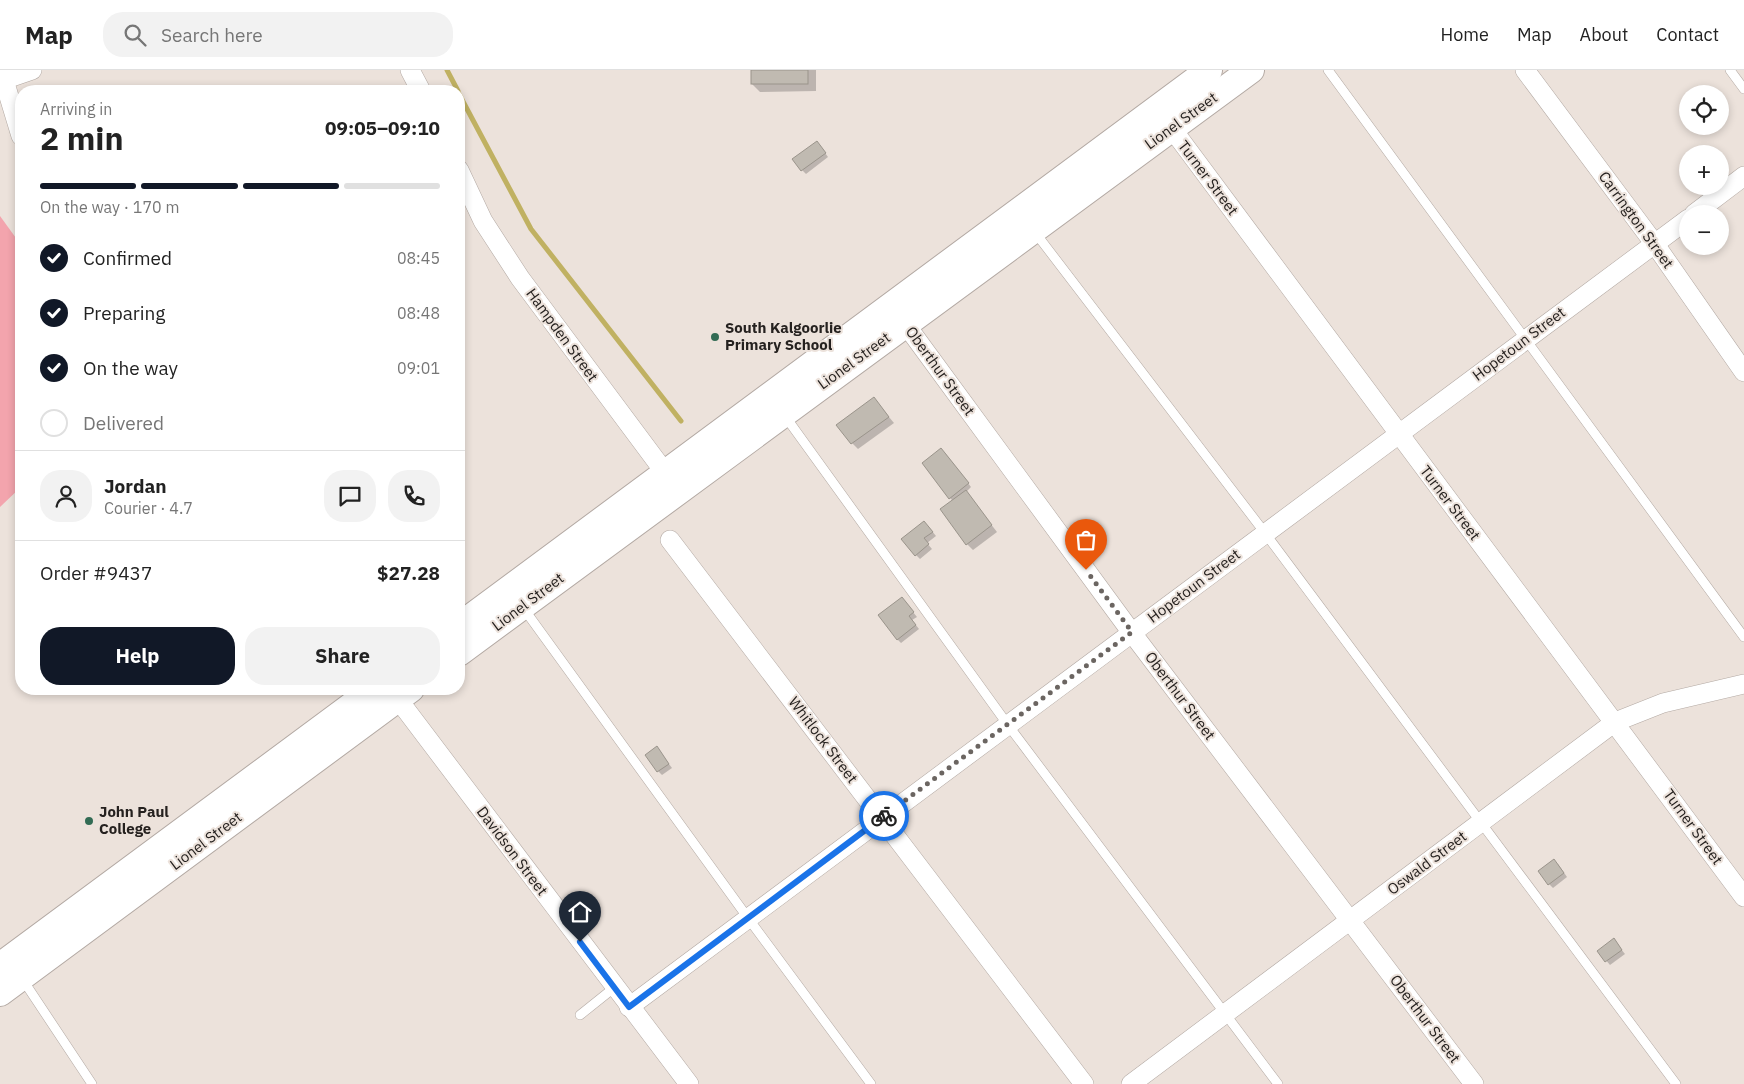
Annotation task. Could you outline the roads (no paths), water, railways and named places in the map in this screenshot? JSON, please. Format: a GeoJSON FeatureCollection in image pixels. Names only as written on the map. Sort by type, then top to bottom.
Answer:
{"type":"FeatureCollection","features":[{"type":"Feature","properties":{"kind":"street"},"geometry":{"type":"LineString","coordinates":[[15,117],[2,75],[32,70]]}},
{"type":"Feature","properties":{"kind":"street"},"geometry":{"type":"LineString","coordinates":[[410,70],[418,85]]}},
{"type":"Feature","properties":{"kind":"street","name":"Lionel Street"},"geometry":{"type":"LineString","coordinates":[[1164,118],[1209,70]]}},
{"type":"Feature","properties":{"kind":"street","name":"Lionel Street"},"geometry":{"type":"LineString","coordinates":[[465,622],[672,482],[1164,118],[1251,70]]}},
{"type":"Feature","properties":{"kind":"street","name":"Carrington Street"},"geometry":{"type":"LineString","coordinates":[[1525,70],[1654,243],[1744,372]]}},
{"type":"Feature","properties":{"kind":"street","name":"Turner Street"},"geometry":{"type":"LineString","coordinates":[[1164,118],[1744,897]]}},
{"type":"Feature","properties":{"kind":"street"},"geometry":{"type":"LineString","coordinates":[[1706,205],[1744,176]]}},
{"type":"Feature","properties":{"kind":"street","name":"Hampden Street"},"geometry":{"type":"LineString","coordinates":[[465,183],[483,221],[520,278],[672,482]]}},
{"type":"Feature","properties":{"kind":"street","name":"Hopetoun Street"},"geometry":{"type":"LineString","coordinates":[[629,1007],[1679,225]]}},
{"type":"Feature","properties":{"kind":"street","name":"Oberthur Street"},"geometry":{"type":"LineString","coordinates":[[898,314],[1132,632],[1474,1084]]}},
{"type":"Feature","properties":{"kind":"street","name":"Lionel Street"},"geometry":{"type":"LineString","coordinates":[[465,649],[522,606],[672,482]]}},
{"type":"Feature","properties":{"kind":"street","name":"Whitlock Street"},"geometry":{"type":"LineString","coordinates":[[670,540],[1084,1084]]}},
{"type":"Feature","properties":{"kind":"street","name":"Oswald Street"},"geometry":{"type":"LineString","coordinates":[[1131,1084],[1615,722],[1663,702],[1744,684]]}},
{"type":"Feature","properties":{"kind":"street","name":"Lionel Street"},"geometry":{"type":"LineString","coordinates":[[0,993],[11,972],[366,695]]}},
{"type":"Feature","properties":{"kind":"street","name":"Lionel Street"},"geometry":{"type":"LineString","coordinates":[[11,972],[396,695]]}},
{"type":"Feature","properties":{"kind":"street","name":"Davidson Street"},"geometry":{"type":"LineString","coordinates":[[402,695],[629,1007],[689,1084]]}},
{"type":"Feature","properties":{"kind":"lane"},"geometry":{"type":"LineString","coordinates":[[1328,70],[1744,637]]}},
{"type":"Feature","properties":{"kind":"lane"},"geometry":{"type":"LineString","coordinates":[[1730,70],[1744,89]]}},
{"type":"Feature","properties":{"kind":"lane"},"geometry":{"type":"LineString","coordinates":[[1026,220],[1265,533],[1676,1084]]}},
{"type":"Feature","properties":{"kind":"lane"},"geometry":{"type":"LineString","coordinates":[[777,404],[1008,724],[1278,1084]]}},
{"type":"Feature","properties":{"kind":"lane"},"geometry":{"type":"LineString","coordinates":[[522,606],[748,918],[872,1084]]}},
{"type":"Feature","properties":{"kind":"lane"},"geometry":{"type":"LineString","coordinates":[[11,972],[92,1084]]}},
{"type":"Feature","properties":{"kind":"lane"},"geometry":{"type":"LineString","coordinates":[[580,1015],[615,988]]}},
{"type":"Feature","properties":{"kind":"waterway"},"geometry":{"type":"LineString","coordinates":[[447,70],[455,85]]}},
{"type":"Feature","properties":{"kind":"waterway"},"geometry":{"type":"LineString","coordinates":[[465,105],[531,229],[681,421]]}},
{"type":"Feature","properties":{"kind":"place","name":"South Kalgoorlie Primary School"},"geometry":{"type":"Point","coordinates":[715,337]}},
{"type":"Feature","properties":{"kind":"place","name":"John Paul College"},"geometry":{"type":"Point","coordinates":[89,821]}}]}
